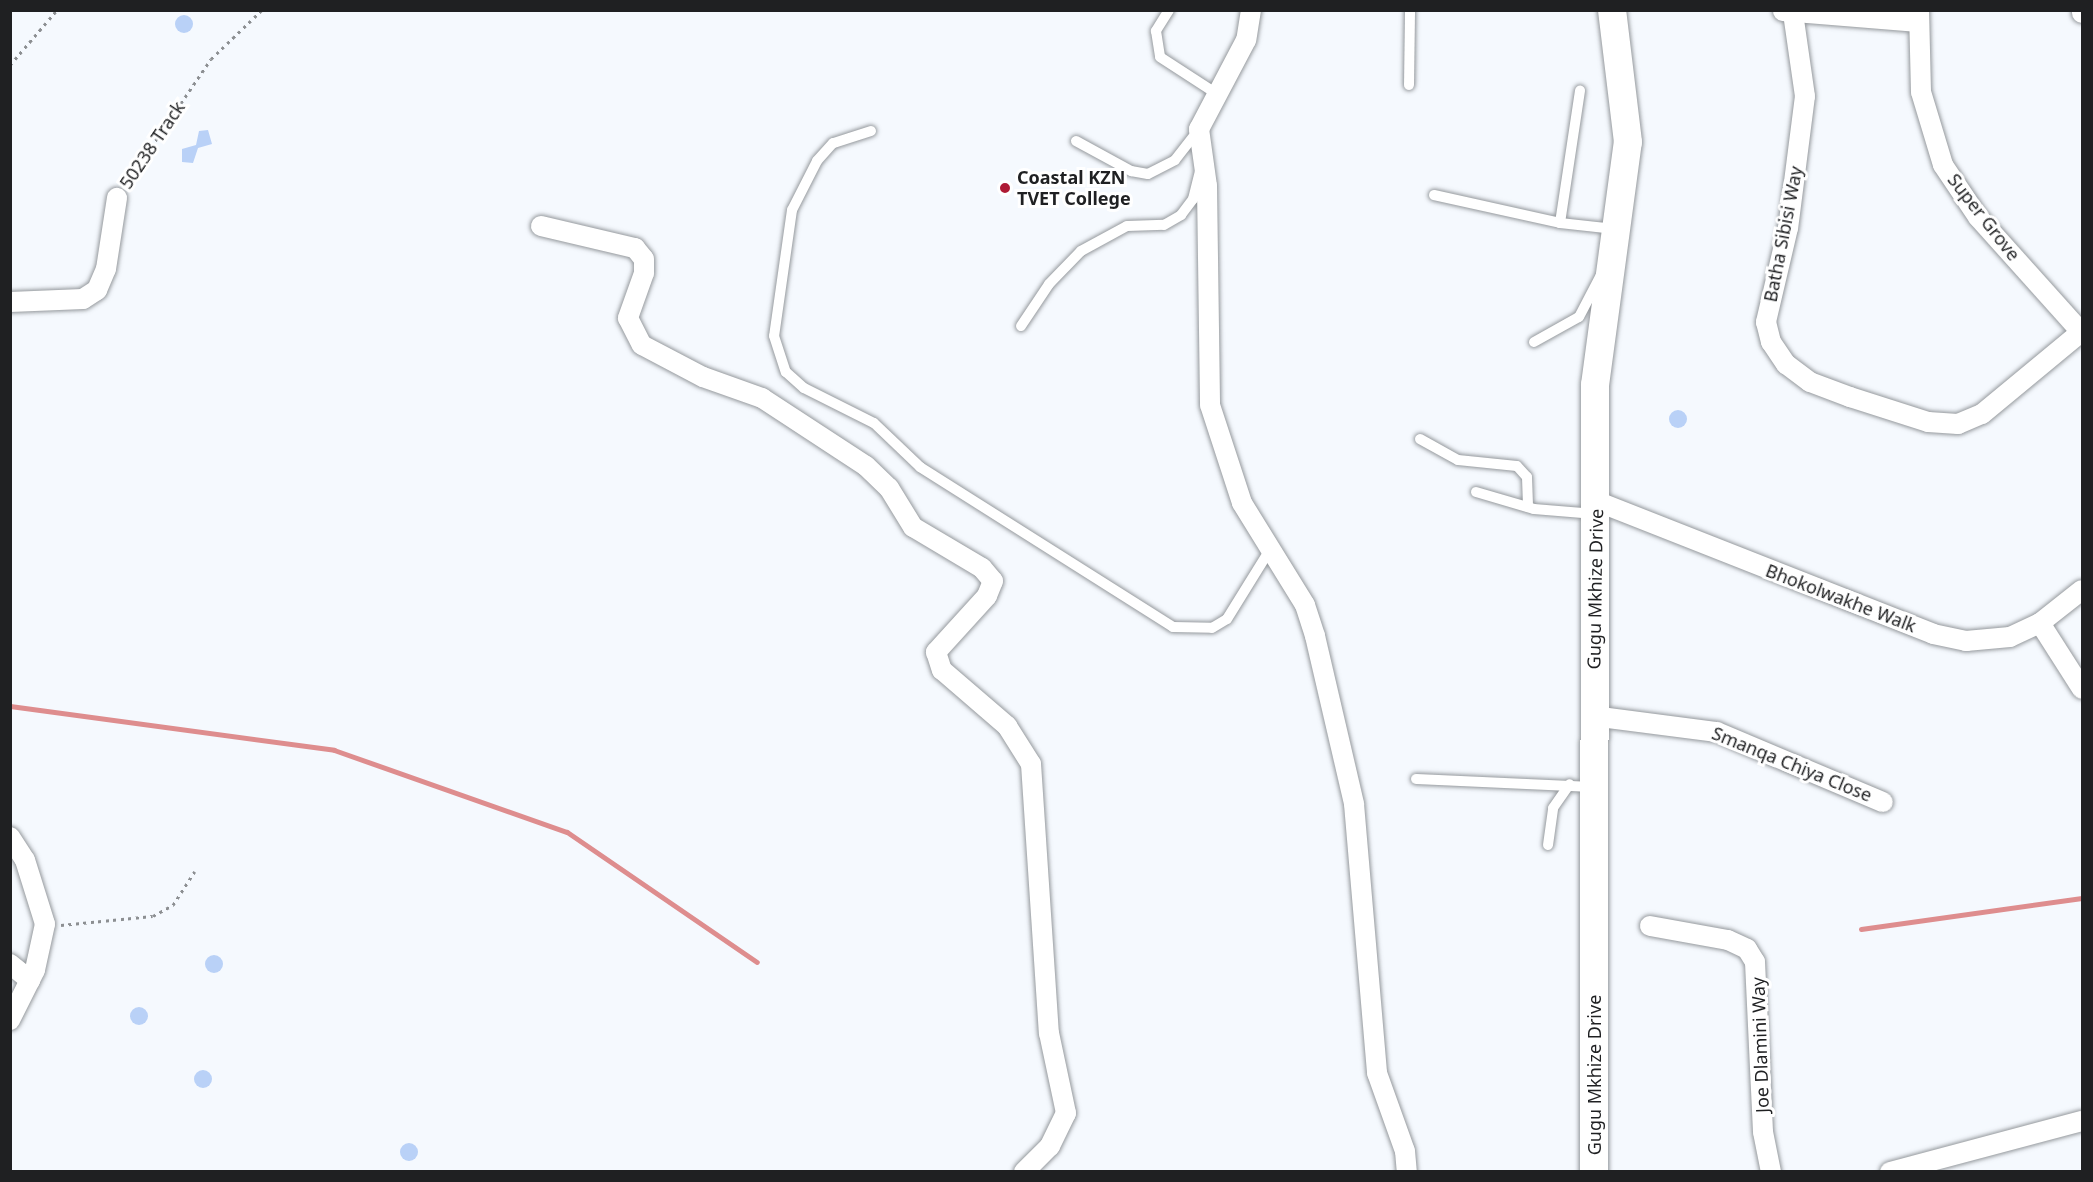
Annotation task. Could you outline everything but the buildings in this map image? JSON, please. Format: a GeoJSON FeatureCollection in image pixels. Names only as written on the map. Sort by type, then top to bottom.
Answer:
{"type":"FeatureCollection","features":[{"type":"Feature","properties":{"kind":"street"},"geometry":{"type":"LineString","coordinates":[[1251,10],[1246,40],[1199,129],[1204,159],[1210,405],[1233,482],[1268,553],[1305,605],[1354,804],[1377,1073],[1405,1151],[1407,1172]]}},
{"type":"Feature","properties":{"kind":"street","name":"Gugu Mkhize Drive"},"geometry":{"type":"LineString","coordinates":[[1594,1172],[1581,785],[1593,716],[1595,385],[1619,229],[1628,142],[1611,10]]}},
{"type":"Feature","properties":{"kind":"street"},"geometry":{"type":"LineString","coordinates":[[1787,12],[1918,16]]}},
{"type":"Feature","properties":{"kind":"street","name":"Batha Sibisi Way"},"geometry":{"type":"LineString","coordinates":[[1787,12],[1805,96],[1788,228],[1766,322],[1771,342],[1786,364],[1810,382],[1850,397],[1928,422],[1958,424],[1982,414],[2082,333]]}},
{"type":"Feature","properties":{"kind":"street","name":"Super Grove"},"geometry":{"type":"LineString","coordinates":[[1918,16],[1921,92],[1943,165],[1978,217],[2082,333]]}},
{"type":"Feature","properties":{"kind":"street","name":"50238 Track"},"geometry":{"type":"LineString","coordinates":[[10,302],[83,299],[97,290],[117,198]]}},
{"type":"Feature","properties":{"kind":"street"},"geometry":{"type":"LineString","coordinates":[[542,226],[635,248],[645,273],[628,318],[642,345],[669,362],[762,398],[866,466],[889,488],[913,527],[982,568],[993,581],[987,596],[936,652],[942,670],[1007,726],[1031,764],[1049,1033],[1066,1113],[1050,1146],[1024,1172]]}},
{"type":"Feature","properties":{"kind":"street","name":"Bhokolwakhe Walk"},"geometry":{"type":"LineString","coordinates":[[1596,508],[1933,634],[1987,641],[2040,623],[2082,590]]}},
{"type":"Feature","properties":{"kind":"street"},"geometry":{"type":"LineString","coordinates":[[2040,623],[2082,689]]}},
{"type":"Feature","properties":{"kind":"street","name":"Smanqa Chiya Close"},"geometry":{"type":"LineString","coordinates":[[1593,716],[1717,732],[1883,802]]}},
{"type":"Feature","properties":{"kind":"street"},"geometry":{"type":"LineString","coordinates":[[10,837],[25,860],[45,930],[30,980],[10,1020]]}},
{"type":"Feature","properties":{"kind":"street","name":"Joe Dlamini Way"},"geometry":{"type":"LineString","coordinates":[[1650,926],[1728,940],[1747,949],[1755,962],[1763,1132],[1771,1172]]}},
{"type":"Feature","properties":{"kind":"street"},"geometry":{"type":"LineString","coordinates":[[10,964],[30,980]]}},
{"type":"Feature","properties":{"kind":"street"},"geometry":{"type":"LineString","coordinates":[[1890,1172],[2082,1121]]}},
{"type":"Feature","properties":{"kind":"lane"},"geometry":{"type":"LineString","coordinates":[[1169,10],[1156,31],[1160,57],[1217,94]]}},
{"type":"Feature","properties":{"kind":"lane"},"geometry":{"type":"LineString","coordinates":[[1409,85],[1410,10]]}},
{"type":"Feature","properties":{"kind":"lane"},"geometry":{"type":"LineString","coordinates":[[1560,223],[1580,91]]}},
{"type":"Feature","properties":{"kind":"lane"},"geometry":{"type":"LineString","coordinates":[[1076,141],[1131,171],[1148,174],[1175,160],[1199,129]]}},
{"type":"Feature","properties":{"kind":"lane"},"geometry":{"type":"LineString","coordinates":[[871,131],[833,143],[817,161],[792,210],[774,336],[786,372],[804,388],[874,423],[935,477],[1173,627],[1212,628],[1227,619],[1268,553]]}},
{"type":"Feature","properties":{"kind":"lane"},"geometry":{"type":"LineString","coordinates":[[1021,326],[1049,284],[1081,251],[1128,226],[1164,225],[1181,215],[1192,199],[1204,159]]}},
{"type":"Feature","properties":{"kind":"lane"},"geometry":{"type":"LineString","coordinates":[[1434,195],[1560,223],[1619,229]]}},
{"type":"Feature","properties":{"kind":"lane"},"geometry":{"type":"LineString","coordinates":[[1534,342],[1579,317],[1604,270],[1613,265]]}},
{"type":"Feature","properties":{"kind":"lane"},"geometry":{"type":"LineString","coordinates":[[1420,439],[1458,460],[1517,466],[1527,477],[1528,507]]}},
{"type":"Feature","properties":{"kind":"lane"},"geometry":{"type":"LineString","coordinates":[[1476,492],[1528,507],[1596,508]]}},
{"type":"Feature","properties":{"kind":"lane"},"geometry":{"type":"LineString","coordinates":[[1416,779],[1581,785]]}},
{"type":"Feature","properties":{"kind":"lane"},"geometry":{"type":"LineString","coordinates":[[1548,845],[1553,808],[1581,785]]}},
{"type":"Feature","properties":{"kind":"path"},"geometry":{"type":"LineString","coordinates":[[10,65],[57,10]]}},
{"type":"Feature","properties":{"kind":"path","name":"50238 Track"},"geometry":{"type":"LineString","coordinates":[[117,198],[211,59],[262,10]]}},
{"type":"Feature","properties":{"kind":"path"},"geometry":{"type":"LineString","coordinates":[[45,930],[69,922],[115,924],[153,916],[173,905],[195,871]]}},
{"type":"Feature","properties":{"kind":"waterway"},"geometry":{"type":"LineString","coordinates":[[10,706],[334,750],[567,832],[757,962]]}},
{"type":"Feature","properties":{"kind":"waterway"},"geometry":{"type":"LineString","coordinates":[[1861,929],[2082,898]]}},
{"type":"Feature","properties":{"kind":"place","name":"Coastal KZN TVET College"},"geometry":{"type":"Point","coordinates":[1005,188]}}]}
